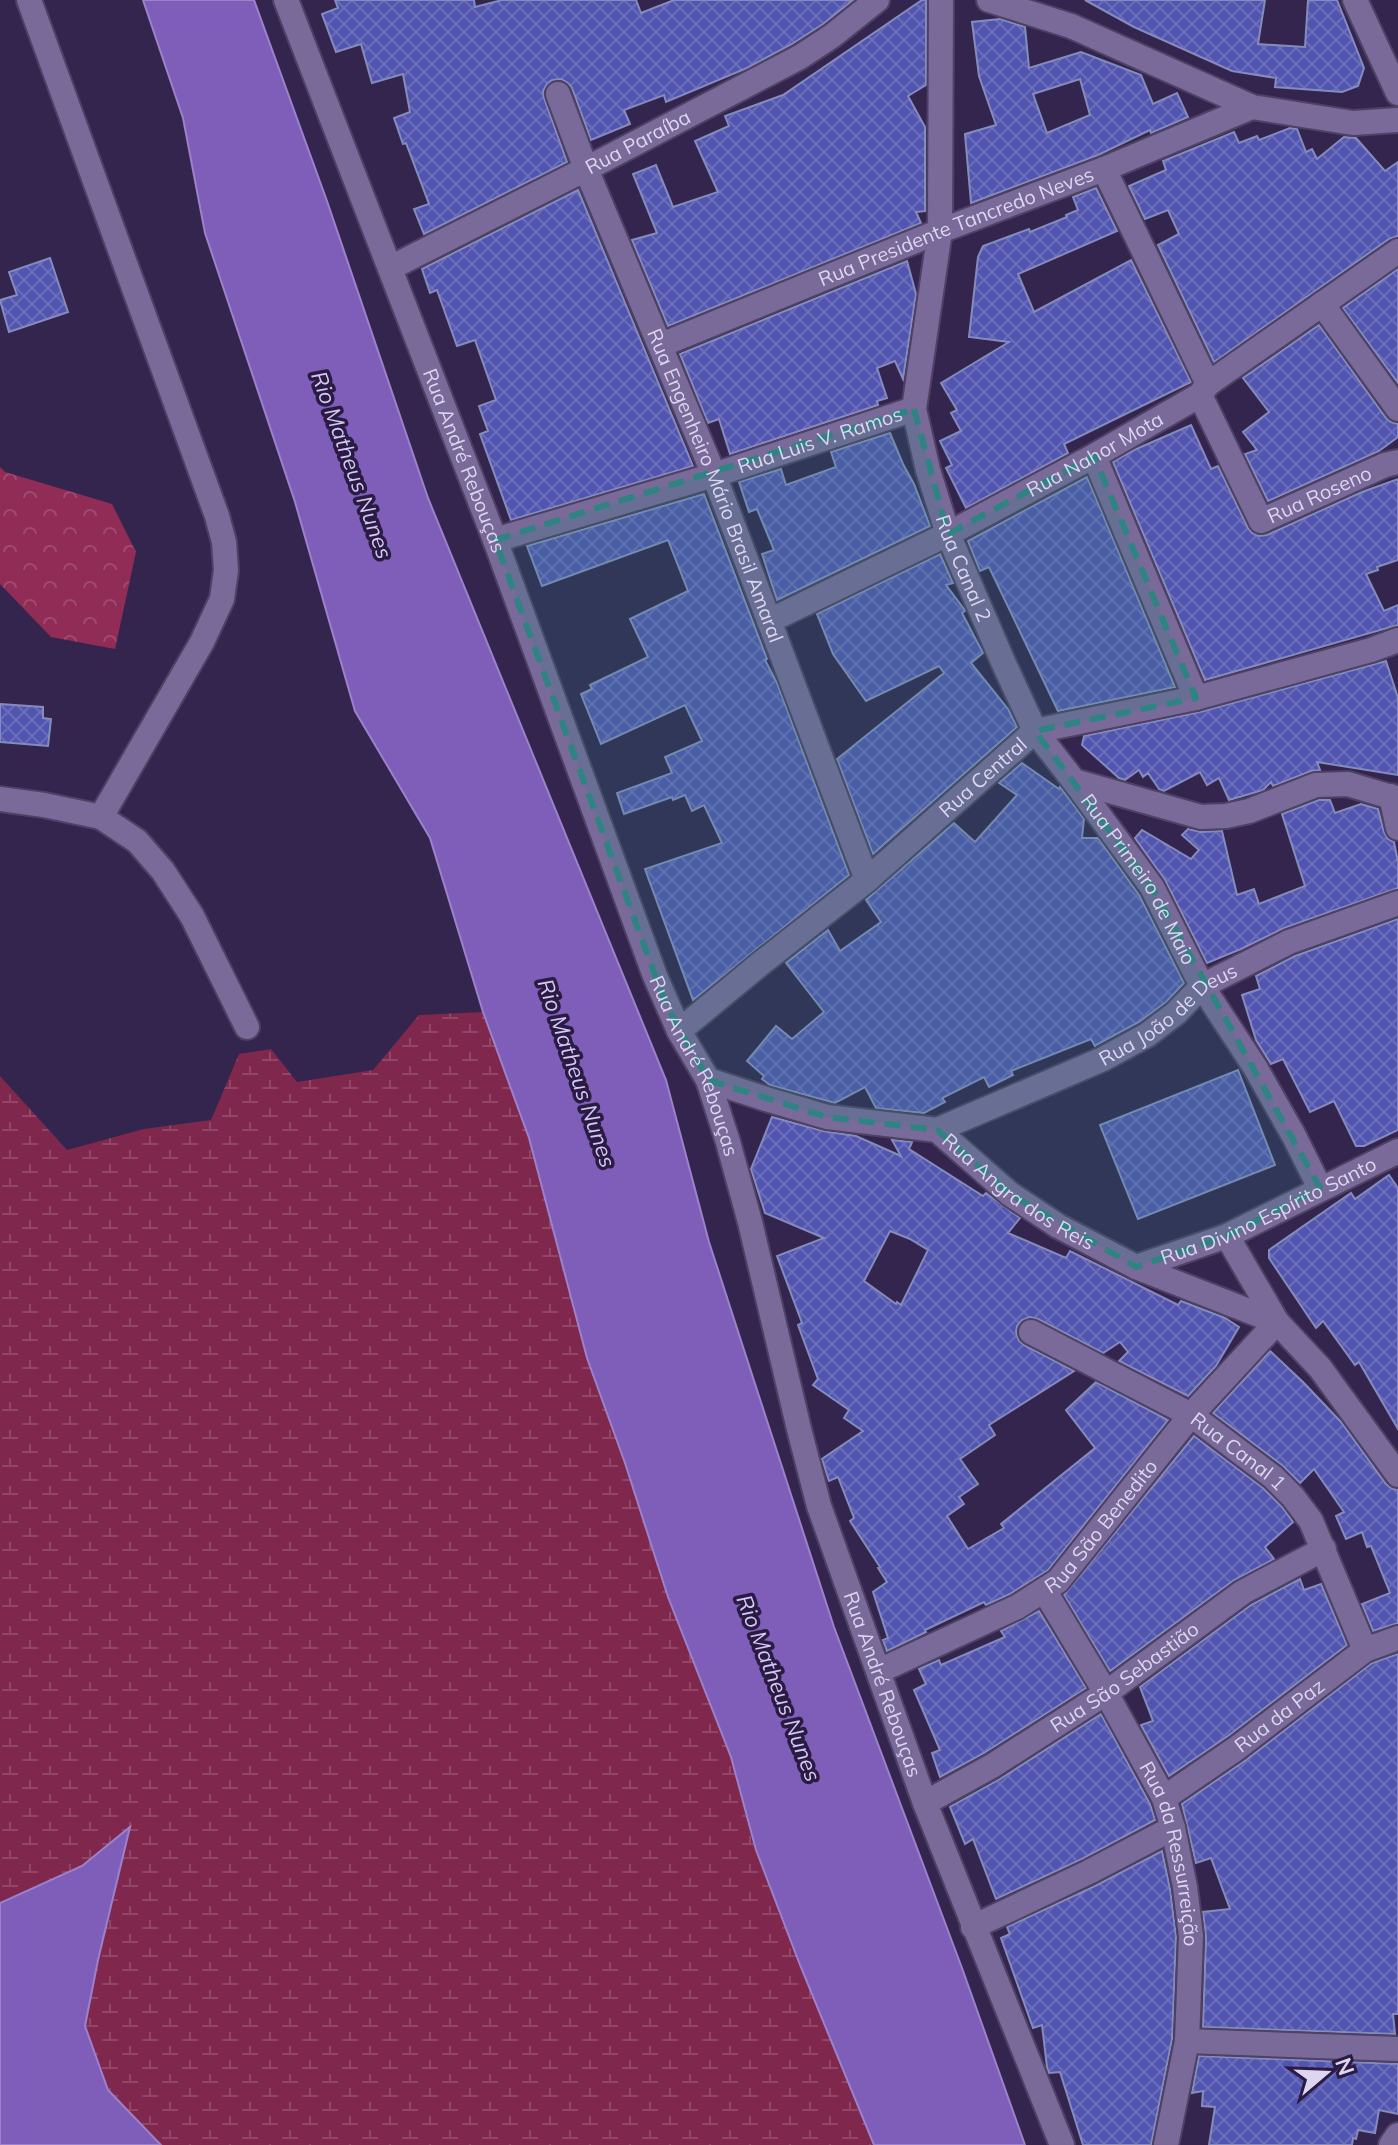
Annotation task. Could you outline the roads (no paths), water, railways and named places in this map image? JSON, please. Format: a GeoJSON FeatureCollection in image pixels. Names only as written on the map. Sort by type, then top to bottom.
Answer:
{"type":"FeatureCollection","features":[{"type":"Feature","properties":{"kind":"street"},"geometry":{"type":"LineString","coordinates":[[29,0],[224,542],[226,570],[222,599],[202,642],[101,817]]}},
{"type":"Feature","properties":{"kind":"street","name":"Rua André Rebouças"},"geometry":{"type":"LineString","coordinates":[[286,0],[495,540],[655,976],[679,1031],[708,1080],[750,1222],[819,1506],[925,1803],[1062,2145]]}},
{"type":"Feature","properties":{"kind":"street","name":"Rua Paraíba"},"geometry":{"type":"LineString","coordinates":[[390,268],[800,57],[877,0]]}},
{"type":"Feature","properties":{"kind":"street","name":"Rua Canal 2"},"geometry":{"type":"LineString","coordinates":[[941,0],[940,231],[914,409],[928,470],[948,534],[1035,731],[1074,781]]}},
{"type":"Feature","properties":{"kind":"street"},"geometry":{"type":"LineString","coordinates":[[989,0],[1071,26],[1252,107],[1353,123],[1398,120]]}},
{"type":"Feature","properties":{"kind":"street"},"geometry":{"type":"LineString","coordinates":[[1355,0],[1398,93]]}},
{"type":"Feature","properties":{"kind":"street","name":"Rua Engenheiro Mário Brasil Amaral"},"geometry":{"type":"LineString","coordinates":[[558,94],[586,169],[714,475],[867,880]]}},
{"type":"Feature","properties":{"kind":"street","name":"Rua Presidente Tancredo Neves"},"geometry":{"type":"LineString","coordinates":[[661,345],[1252,107]]}},
{"type":"Feature","properties":{"kind":"street"},"geometry":{"type":"LineString","coordinates":[[1104,169],[1204,390]]}},
{"type":"Feature","properties":{"kind":"street","name":"Rua Nahor Mota"},"geometry":{"type":"LineString","coordinates":[[769,621],[948,534],[1094,456],[1204,390],[1398,251]]}},
{"type":"Feature","properties":{"kind":"street"},"geometry":{"type":"LineString","coordinates":[[1322,304],[1398,409]]}},
{"type":"Feature","properties":{"kind":"street","name":"Rua Roseno"},"geometry":{"type":"LineString","coordinates":[[1204,390],[1261,521],[1398,462]]}},
{"type":"Feature","properties":{"kind":"street","name":"Rua Luis V. Ramos"},"geometry":{"type":"LineString","coordinates":[[495,540],[714,475],[914,409]]}},
{"type":"Feature","properties":{"kind":"street"},"geometry":{"type":"LineString","coordinates":[[1094,456],[1196,698]]}},
{"type":"Feature","properties":{"kind":"street","name":"Rua Central"},"geometry":{"type":"LineString","coordinates":[[679,1031],[867,880],[1035,731],[1196,698],[1398,640]]}},
{"type":"Feature","properties":{"kind":"street"},"geometry":{"type":"LineString","coordinates":[[1074,781],[1201,817],[1249,811],[1316,785],[1348,784],[1395,798],[1398,828]]}},
{"type":"Feature","properties":{"kind":"street","name":"Rua Primeiro de Maio"},"geometry":{"type":"LineString","coordinates":[[1074,781],[1152,887],[1202,986],[1255,1067],[1320,1188]]}},
{"type":"Feature","properties":{"kind":"street"},"geometry":{"type":"LineString","coordinates":[[0,799],[101,817],[137,841],[163,871],[192,916],[247,1027]]}},
{"type":"Feature","properties":{"kind":"street","name":"Rua João de Deus"},"geometry":{"type":"LineString","coordinates":[[937,1130],[1103,1059],[1176,1013],[1202,986],[1289,942],[1398,903]]}},
{"type":"Feature","properties":{"kind":"street","name":"Rua Angra dos Reis"},"geometry":{"type":"LineString","coordinates":[[708,1080],[827,1117],[937,1130],[1010,1194],[1058,1226],[1136,1267],[1277,1322]]}},
{"type":"Feature","properties":{"kind":"street","name":"Rua Divino Espírito Santo"},"geometry":{"type":"LineString","coordinates":[[1136,1267],[1227,1236],[1320,1188],[1395,1158]]}},
{"type":"Feature","properties":{"kind":"street","name":"Rua Angra dos Reis"},"geometry":{"type":"LineString","coordinates":[[1227,1236],[1277,1322],[1320,1368],[1398,1475]]}},
{"type":"Feature","properties":{"kind":"street","name":"Rua São Benedito"},"geometry":{"type":"LineString","coordinates":[[879,1671],[1017,1607],[1058,1581],[1191,1415],[1277,1322]]}},
{"type":"Feature","properties":{"kind":"street","name":"Rua Canal 1"},"geometry":{"type":"LineString","coordinates":[[1031,1332],[1191,1415],[1273,1477],[1311,1521],[1365,1650]]}},
{"type":"Feature","properties":{"kind":"street","name":"Rua São Sebastião"},"geometry":{"type":"LineString","coordinates":[[925,1803],[992,1766],[1106,1693],[1243,1592],[1324,1549]]}},
{"type":"Feature","properties":{"kind":"street","name":"Rua da Ressurreição"},"geometry":{"type":"LineString","coordinates":[[1044,1590],[1164,1798],[1173,1828],[1191,1936],[1187,2041],[1166,2145]]}},
{"type":"Feature","properties":{"kind":"street","name":"Rua da Paz"},"geometry":{"type":"LineString","coordinates":[[1164,1798],[1237,1748],[1365,1650],[1398,1638]]}},
{"type":"Feature","properties":{"kind":"street"},"geometry":{"type":"LineString","coordinates":[[973,1927],[1173,1828]]}},
{"type":"Feature","properties":{"kind":"street"},"geometry":{"type":"LineString","coordinates":[[1187,2041],[1398,2049]]}},
{"type":"Feature","properties":{"kind":"street"},"geometry":{"type":"LineString","coordinates":[[1391,2145],[1398,2135]]}},
{"type":"Feature","properties":{"kind":"water","name":"Rio Matheus Nunes"},"geometry":{"type":"Polygon","coordinates":[[[143,0],[254,0],[327,201],[428,498],[666,1080],[709,1242],[834,1627],[1025,2145],[874,2145],[756,1850],[731,1757],[668,1597],[587,1358],[529,1138],[483,1012],[430,838],[355,711],[295,502],[205,233],[183,118],[143,0]]]}},
{"type":"Feature","properties":{"kind":"water"},"geometry":{"type":"Polygon","coordinates":[[[130,1827],[85,2026],[108,2090],[161,2145],[0,2145],[0,1903],[82,1866],[130,1827]]]}}]}
